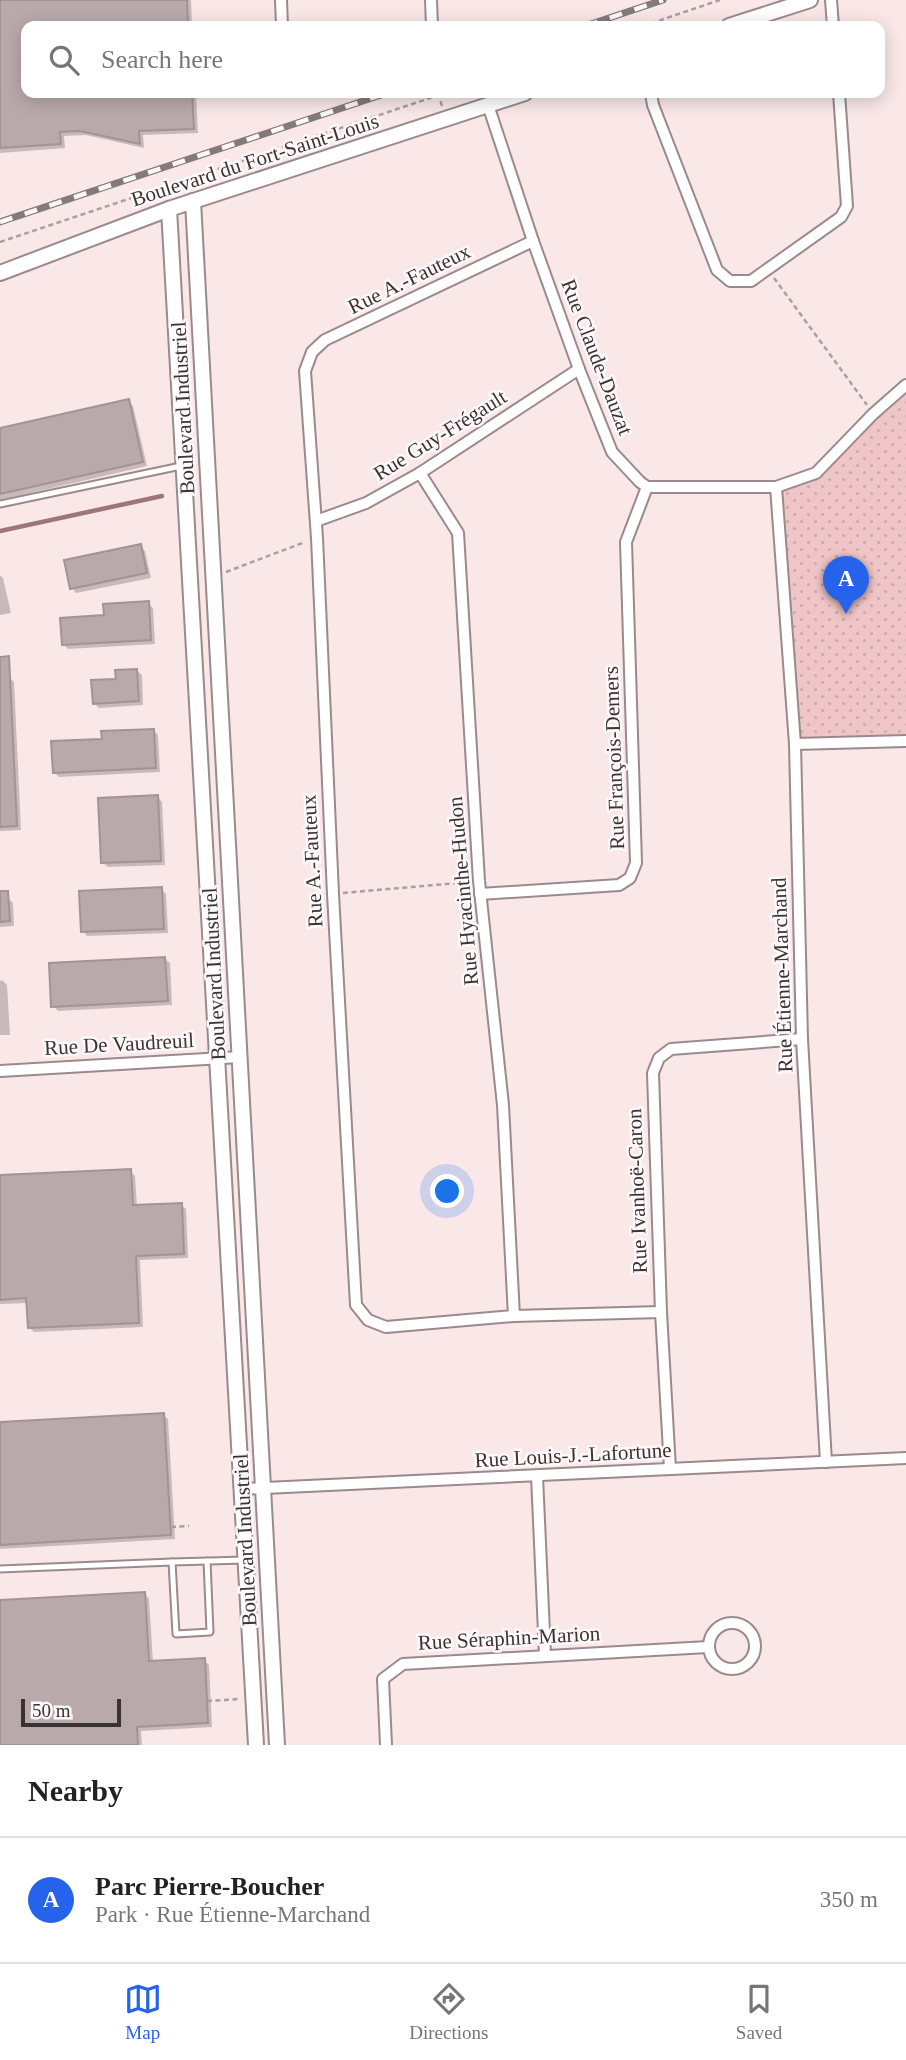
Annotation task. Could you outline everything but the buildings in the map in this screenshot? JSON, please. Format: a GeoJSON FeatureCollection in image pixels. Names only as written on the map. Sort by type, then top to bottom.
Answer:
{"type":"FeatureCollection","features":[{"type":"Feature","properties":{"kind":"street"},"geometry":{"type":"LineString","coordinates":[[281,0],[282,21]]}},
{"type":"Feature","properties":{"kind":"street"},"geometry":{"type":"LineString","coordinates":[[431,0],[432,21]]}},
{"type":"Feature","properties":{"kind":"street"},"geometry":{"type":"LineString","coordinates":[[745,21],[810,0]]}},
{"type":"Feature","properties":{"kind":"street"},"geometry":{"type":"LineString","coordinates":[[831,0],[833,21]]}},
{"type":"Feature","properties":{"kind":"street","name":"Boulevard du Fort-Saint-Louis"},"geometry":{"type":"LineString","coordinates":[[0,273],[169,209],[510,98]]}},
{"type":"Feature","properties":{"kind":"street"},"geometry":{"type":"LineString","coordinates":[[652,98],[717,270],[730,281],[751,281],[841,217],[847,206],[839,98]]}},
{"type":"Feature","properties":{"kind":"street","name":"Rue Claude-Dauzat"},"geometry":{"type":"LineString","coordinates":[[488,105],[533,241],[612,452],[647,487]]}},
{"type":"Feature","properties":{"kind":"street","name":"Boulevard Industriel"},"geometry":{"type":"LineString","coordinates":[[193,201],[277,1745]]}},
{"type":"Feature","properties":{"kind":"street","name":"Boulevard Industriel"},"geometry":{"type":"LineString","coordinates":[[169,209],[256,1745]]}},
{"type":"Feature","properties":{"kind":"street","name":"Rue A.-Fauteux"},"geometry":{"type":"LineString","coordinates":[[533,241],[325,340],[312,352],[305,371],[317,538],[356,1305],[368,1320],[386,1326],[514,1316],[661,1312]]}},
{"type":"Feature","properties":{"kind":"street","name":"Rue Guy-Frégault"},"geometry":{"type":"LineString","coordinates":[[316,521],[366,503],[420,473],[579,369]]}},
{"type":"Feature","properties":{"kind":"street"},"geometry":{"type":"LineString","coordinates":[[647,487],[776,487],[816,473],[873,414],[906,385]]}},
{"type":"Feature","properties":{"kind":"street"},"geometry":{"type":"LineString","coordinates":[[184,470],[208,473]]}},
{"type":"Feature","properties":{"kind":"street","name":"Rue Hyacinthe-Hudon"},"geometry":{"type":"LineString","coordinates":[[420,473],[457,533],[480,894],[503,1105],[514,1316]]}},
{"type":"Feature","properties":{"kind":"street","name":"Rue François-Demers"},"geometry":{"type":"LineString","coordinates":[[480,894],[619,885],[630,878],[636,863],[626,542],[647,487]]}},
{"type":"Feature","properties":{"kind":"street","name":"Rue Étienne-Marchand"},"geometry":{"type":"LineString","coordinates":[[776,487],[795,744],[802,1040],[826,1462]]}},
{"type":"Feature","properties":{"kind":"street"},"geometry":{"type":"LineString","coordinates":[[187,531],[211,530]]}},
{"type":"Feature","properties":{"kind":"street"},"geometry":{"type":"LineString","coordinates":[[194,655],[218,654]]}},
{"type":"Feature","properties":{"kind":"street"},"geometry":{"type":"LineString","coordinates":[[795,744],[906,741]]}},
{"type":"Feature","properties":{"kind":"street"},"geometry":{"type":"LineString","coordinates":[[202,784],[225,785]]}},
{"type":"Feature","properties":{"kind":"street"},"geometry":{"type":"LineString","coordinates":[[206,872],[230,871]]}},
{"type":"Feature","properties":{"kind":"street"},"geometry":{"type":"LineString","coordinates":[[209,926],[233,926]]}},
{"type":"Feature","properties":{"kind":"street","name":"Rue Ivanhoë-Caron"},"geometry":{"type":"LineString","coordinates":[[670,1469],[661,1312],[653,1073],[659,1058],[671,1049],[802,1040]]}},
{"type":"Feature","properties":{"kind":"street","name":"Rue De Vaudreuil"},"geometry":{"type":"LineString","coordinates":[[0,1071],[240,1057]]}},
{"type":"Feature","properties":{"kind":"street"},"geometry":{"type":"LineString","coordinates":[[235,1387],[258,1385]]}},
{"type":"Feature","properties":{"kind":"street","name":"Rue Louis-J.-Lafortune"},"geometry":{"type":"LineString","coordinates":[[241,1489],[906,1458]]}},
{"type":"Feature","properties":{"kind":"street"},"geometry":{"type":"LineString","coordinates":[[537,1476],[545,1655]]}},
{"type":"Feature","properties":{"kind":"street"},"geometry":{"type":"LineString","coordinates":[[734,1623],[748,1630],[755,1644],[751,1659],[740,1668],[732,1670],[713,1661],[708,1647],[713,1632],[719,1627],[734,1623]]}},
{"type":"Feature","properties":{"kind":"street","name":"Rue Séraphin-Marion"},"geometry":{"type":"LineString","coordinates":[[386,1745],[383,1679],[403,1664],[708,1647]]}},
{"type":"Feature","properties":{"kind":"lane"},"geometry":{"type":"LineString","coordinates":[[0,504],[184,470]]}},
{"type":"Feature","properties":{"kind":"lane"},"geometry":{"type":"LineString","coordinates":[[0,1569],[245,1560]]}},
{"type":"Feature","properties":{"kind":"lane"},"geometry":{"type":"LineString","coordinates":[[172,1562],[176,1634],[210,1632],[207,1561]]}},
{"type":"Feature","properties":{"kind":"path"},"geometry":{"type":"LineString","coordinates":[[658,21],[720,0]]}},
{"type":"Feature","properties":{"kind":"path","name":"Boulevard du Fort-Saint-Louis"},"geometry":{"type":"LineString","coordinates":[[0,242],[430,98]]}},
{"type":"Feature","properties":{"kind":"path"},"geometry":{"type":"LineString","coordinates":[[768,269],[873,414]]}},
{"type":"Feature","properties":{"kind":"path"},"geometry":{"type":"LineString","coordinates":[[214,576],[317,538]]}},
{"type":"Feature","properties":{"kind":"path"},"geometry":{"type":"LineString","coordinates":[[333,894],[479,881]]}},
{"type":"Feature","properties":{"kind":"path"},"geometry":{"type":"LineString","coordinates":[[171,1527],[189,1526]]}},
{"type":"Feature","properties":{"kind":"path"},"geometry":{"type":"LineString","coordinates":[[207,1701],[253,1699]]}},
{"type":"Feature","properties":{"kind":"shaded area"},"geometry":{"type":"Polygon","coordinates":[[[906,385],[906,741],[795,744],[776,487],[816,473],[906,385]]]}},
{"type":"Feature","properties":{"kind":"waterway"},"geometry":{"type":"LineString","coordinates":[[0,531],[162,496]]}},
{"type":"Feature","properties":{"kind":"railway"},"geometry":{"type":"LineString","coordinates":[[600,21],[663,0]]}},
{"type":"Feature","properties":{"kind":"railway"},"geometry":{"type":"LineString","coordinates":[[0,222],[372,98]]}},
{"type":"Feature","properties":{"kind":"place","name":"Parc Pierre-Boucher"},"geometry":{"type":"Point","coordinates":[846,614]}}]}
